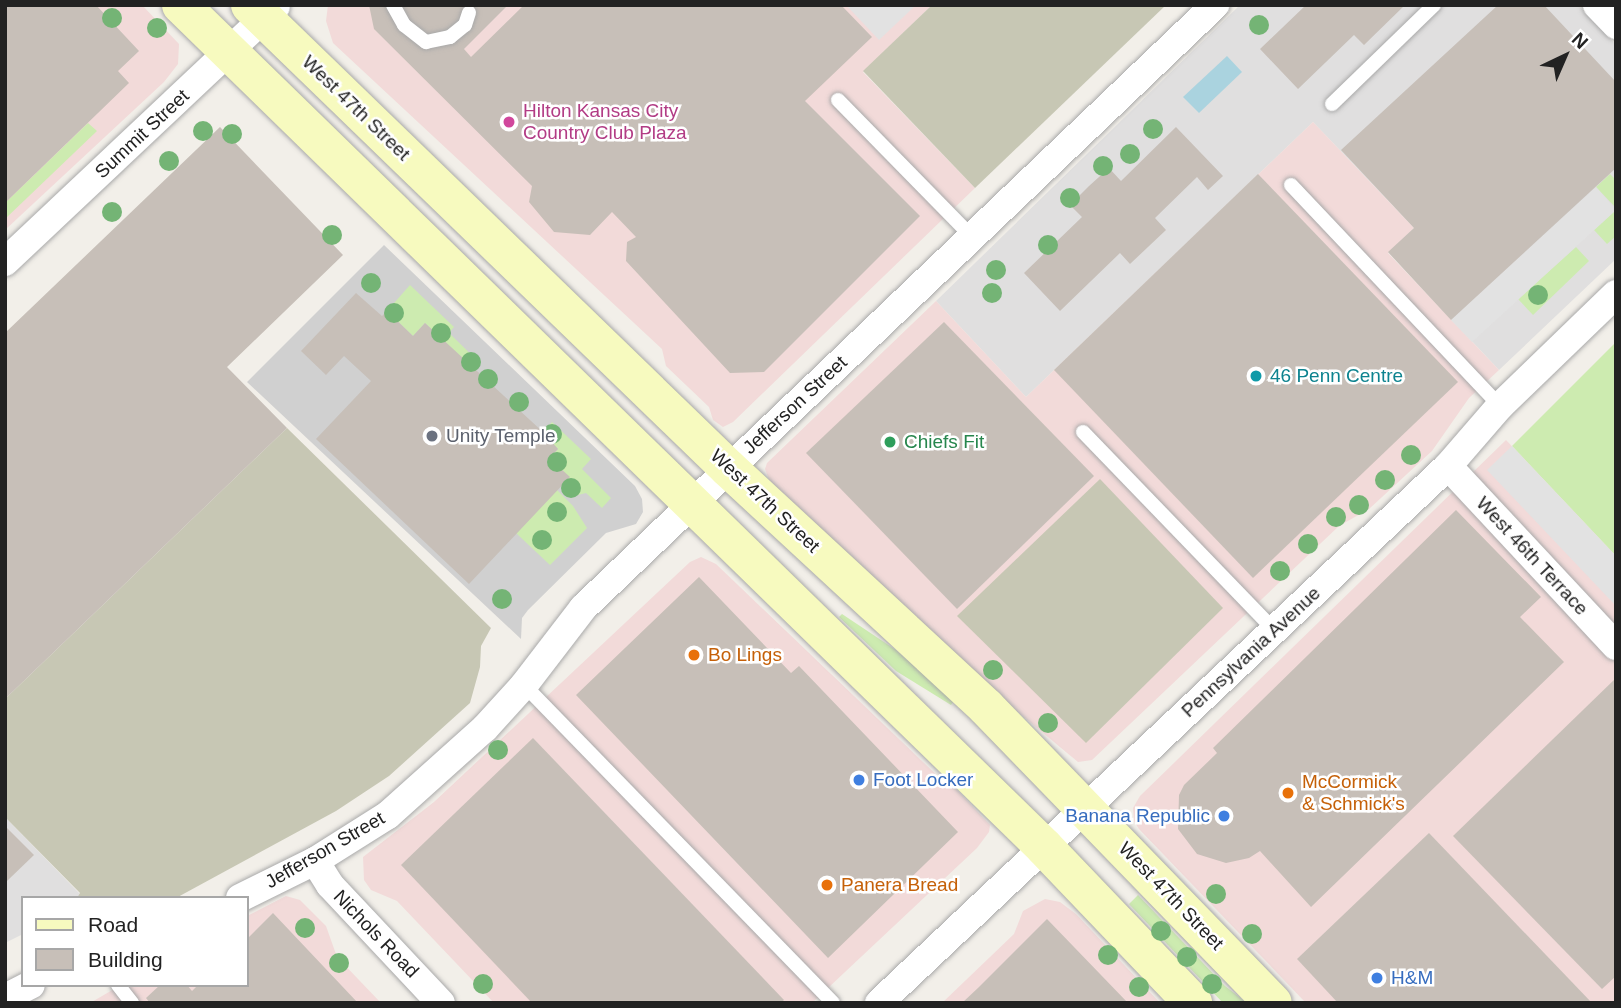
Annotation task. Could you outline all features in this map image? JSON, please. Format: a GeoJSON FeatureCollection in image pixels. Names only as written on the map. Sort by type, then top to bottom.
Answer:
{"type":"FeatureCollection","features":[{"type":"Feature","properties":{"kind":"main road"},"geometry":{"type":"LineString","coordinates":[[181,5],[1044,847],[1193,1003]]}},
{"type":"Feature","properties":{"kind":"main road","name":"West 47th Street"},"geometry":{"type":"LineString","coordinates":[[264,10],[728,468],[986,707],[1273,1003]]}},
{"type":"Feature","properties":{"kind":"street","name":"Jefferson Street"},"geometry":{"type":"LineString","coordinates":[[244,896],[315,861],[388,816],[485,728],[524,685],[583,608],[1216,5]]}},
{"type":"Feature","properties":{"kind":"street"},"geometry":{"type":"LineString","coordinates":[[1597,5],[1616,25]]}},
{"type":"Feature","properties":{"kind":"street","name":"Summit Street"},"geometry":{"type":"LineString","coordinates":[[5,262],[228,53],[264,10]]}},
{"type":"Feature","properties":{"kind":"street","name":"Pennsylvania Avenue"},"geometry":{"type":"LineString","coordinates":[[879,1003],[1448,466],[1500,406],[1616,294]]}},
{"type":"Feature","properties":{"kind":"street","name":"West 46th Terrace"},"geometry":{"type":"LineString","coordinates":[[1448,466],[1616,646]]}},
{"type":"Feature","properties":{"kind":"street","name":"Nichols Road"},"geometry":{"type":"LineString","coordinates":[[315,861],[330,886],[441,1003]]}},
{"type":"Feature","properties":{"kind":"street"},"geometry":{"type":"LineString","coordinates":[[5,998],[27,987]]}},
{"type":"Feature","properties":{"kind":"lane"},"geometry":{"type":"LineString","coordinates":[[393,5],[404,25],[426,42],[450,37],[465,25],[469,13]]}},
{"type":"Feature","properties":{"kind":"lane"},"geometry":{"type":"LineString","coordinates":[[1332,104],[1434,5]]}},
{"type":"Feature","properties":{"kind":"lane"},"geometry":{"type":"LineString","coordinates":[[838,100],[973,238]]}},
{"type":"Feature","properties":{"kind":"lane"},"geometry":{"type":"LineString","coordinates":[[1291,185],[1500,406]]}},
{"type":"Feature","properties":{"kind":"lane"},"geometry":{"type":"LineString","coordinates":[[1083,432],[1274,630]]}},
{"type":"Feature","properties":{"kind":"lane"},"geometry":{"type":"LineString","coordinates":[[524,685],[833,1003]]}},
{"type":"Feature","properties":{"kind":"lane"},"geometry":{"type":"LineString","coordinates":[[120,987],[132,1003]]}},
{"type":"Feature","properties":{"kind":"shaded area"},"geometry":{"type":"Polygon","coordinates":[[[5,5],[142,5],[179,44],[178,64],[164,82],[5,230],[5,5]]]}},
{"type":"Feature","properties":{"kind":"shaded area"},"geometry":{"type":"Polygon","coordinates":[[[328,5],[932,5],[863,72],[975,188],[733,422],[723,427],[713,420],[709,407],[666,366],[662,349],[333,43],[326,21],[328,5]]]}},
{"type":"Feature","properties":{"kind":"shaded area"},"geometry":{"type":"Polygon","coordinates":[[[846,5],[916,5],[879,40],[846,5]]]}},
{"type":"Feature","properties":{"kind":"shaded area"},"geometry":{"type":"Polygon","coordinates":[[[932,5],[1166,5],[975,188],[863,71],[932,5]]]}},
{"type":"Feature","properties":{"kind":"shaded area"},"geometry":{"type":"Polygon","coordinates":[[[1240,5],[1578,5],[1616,45],[1616,259],[1499,370],[1388,252],[1414,228],[1313,122],[1026,397],[936,301],[1240,5]]]}},
{"type":"Feature","properties":{"kind":"shaded area"},"geometry":{"type":"Polygon","coordinates":[[[1313,122],[1414,228],[1388,253],[1499,370],[1469,398],[1432,451],[1369,509],[1339,526],[1092,760],[1078,762],[960,664],[770,482],[765,469],[767,463],[936,301],[1026,397],[1313,122]]]}},
{"type":"Feature","properties":{"kind":"shaded area"},"geometry":{"type":"Polygon","coordinates":[[[1596,187],[1616,210],[1472,342],[1451,320],[1596,187]]]}},
{"type":"Feature","properties":{"kind":"shaded area"},"geometry":{"type":"Polygon","coordinates":[[[384,245],[635,486],[642,499],[643,512],[636,524],[606,533],[528,610],[522,618],[521,639],[247,382],[384,245]]]}},
{"type":"Feature","properties":{"kind":"shaded area"},"geometry":{"type":"Polygon","coordinates":[[[287,428],[491,628],[481,646],[480,667],[470,703],[389,776],[336,811],[180,896],[78,896],[80,893],[5,817],[5,699],[287,428]]]}},
{"type":"Feature","properties":{"kind":"shaded area"},"geometry":{"type":"Polygon","coordinates":[[[1506,440],[1616,556],[1616,1003],[1306,1003],[1139,829],[1134,821],[1133,808],[1140,796],[1506,440]]]}},
{"type":"Feature","properties":{"kind":"shaded area"},"geometry":{"type":"Polygon","coordinates":[[[1512,446],[1616,556],[1616,606],[1487,470],[1512,446]]]}},
{"type":"Feature","properties":{"kind":"shaded area"},"geometry":{"type":"Polygon","coordinates":[[[1100,479],[1223,608],[1086,743],[957,616],[1100,479]]]}},
{"type":"Feature","properties":{"kind":"shaded area"},"geometry":{"type":"Polygon","coordinates":[[[701,557],[716,564],[946,784],[957,790],[990,825],[989,832],[977,848],[812,1003],[494,1003],[397,901],[371,890],[364,880],[363,857],[434,802],[690,562],[701,557]]]}},
{"type":"Feature","properties":{"kind":"shaded area"},"geometry":{"type":"Polygon","coordinates":[[[5,817],[80,894],[21,896],[21,935],[5,943],[5,817]]]}},
{"type":"Feature","properties":{"kind":"shaded area"},"geometry":{"type":"Polygon","coordinates":[[[286,896],[300,900],[326,926],[337,957],[381,1003],[90,1003],[118,987],[248,987],[248,915],[286,896]]]}},
{"type":"Feature","properties":{"kind":"shaded area"},"geometry":{"type":"Polygon","coordinates":[[[1045,899],[1060,902],[1076,914],[1160,1003],[942,1003],[1014,934],[1023,911],[1045,899]]]}},
{"type":"Feature","properties":{"kind":"green space"},"geometry":{"type":"Polygon","coordinates":[[[88,123],[97,131],[5,219],[5,203],[88,123]]]}},
{"type":"Feature","properties":{"kind":"green space"},"geometry":{"type":"Polygon","coordinates":[[[1610,174],[1616,180],[1616,208],[1596,187],[1610,174]]]}},
{"type":"Feature","properties":{"kind":"green space"},"geometry":{"type":"Polygon","coordinates":[[[1616,210],[1616,236],[1607,244],[1594,230],[1616,210]]]}},
{"type":"Feature","properties":{"kind":"green space"},"geometry":{"type":"Polygon","coordinates":[[[1576,247],[1589,261],[1533,315],[1518,299],[1576,247]]]}},
{"type":"Feature","properties":{"kind":"green space"},"geometry":{"type":"Polygon","coordinates":[[[410,285],[454,327],[449,333],[480,363],[474,369],[425,323],[413,336],[387,311],[410,285]]]}},
{"type":"Feature","properties":{"kind":"green space"},"geometry":{"type":"Polygon","coordinates":[[[1616,342],[1616,556],[1512,446],[1616,342]]]}},
{"type":"Feature","properties":{"kind":"green space"},"geometry":{"type":"Polygon","coordinates":[[[552,422],[591,459],[582,469],[611,498],[602,508],[586,493],[574,496],[563,485],[569,477],[549,458],[558,449],[542,433],[552,422]]]}},
{"type":"Feature","properties":{"kind":"green space"},"geometry":{"type":"Polygon","coordinates":[[[557,490],[573,506],[587,528],[550,565],[516,533],[557,490]]]}},
{"type":"Feature","properties":{"kind":"green space"},"geometry":{"type":"Polygon","coordinates":[[[842,614],[896,650],[954,701],[951,705],[896,671],[839,617],[842,614]]]}},
{"type":"Feature","properties":{"kind":"green space"},"geometry":{"type":"Polygon","coordinates":[[[1138,895],[1225,986],[1247,1003],[1223,1003],[1129,904],[1138,895]]]}},
{"type":"Feature","properties":{"kind":"water"},"geometry":{"type":"Polygon","coordinates":[[[1227,56],[1242,72],[1199,113],[1183,97],[1227,56]]]}},
{"type":"Feature","properties":{"kind":"building"},"geometry":{"type":"Polygon","coordinates":[[[5,5],[96,5],[139,51],[118,71],[129,83],[5,203],[5,5]]]}},
{"type":"Feature","properties":{"kind":"building"},"geometry":{"type":"Polygon","coordinates":[[[369,5],[508,5],[464,49],[471,57],[524,5],[841,5],[872,37],[805,101],[920,216],[764,372],[730,373],[626,261],[627,242],[636,237],[612,212],[590,235],[554,232],[529,202],[532,186],[374,29],[369,5]]]}},
{"type":"Feature","properties":{"kind":"building"},"geometry":{"type":"Polygon","coordinates":[[[1306,5],[1405,5],[1364,45],[1354,35],[1298,89],[1260,49],[1306,5]]]}},
{"type":"Feature","properties":{"kind":"building"},"geometry":{"type":"Polygon","coordinates":[[[1498,5],[1544,5],[1616,82],[1616,168],[1451,320],[1388,252],[1414,228],[1341,150],[1498,5]]]}},
{"type":"Feature","properties":{"kind":"building"},"geometry":{"type":"Polygon","coordinates":[[[220,127],[343,255],[227,367],[287,428],[5,699],[5,333],[220,127]]]}},
{"type":"Feature","properties":{"kind":"building"},"geometry":{"type":"Polygon","coordinates":[[[1176,127],[1223,176],[1208,190],[1197,177],[1155,218],[1166,230],[1130,264],[1120,253],[1060,311],[1024,273],[1082,217],[1070,205],[1089,186],[1109,168],[1121,181],[1176,127]]]}},
{"type":"Feature","properties":{"kind":"building","name":"46 Penn Centre"},"geometry":{"type":"Polygon","coordinates":[[[1258,174],[1458,382],[1253,578],[1054,370],[1258,174]]]}},
{"type":"Feature","properties":{"kind":"building","name":"Unity Temple"},"geometry":{"type":"Polygon","coordinates":[[[356,293],[382,316],[387,311],[413,336],[425,323],[543,432],[558,449],[549,458],[570,477],[469,584],[316,439],[371,381],[344,356],[326,375],[301,351],[356,293]]]}},
{"type":"Feature","properties":{"kind":"building"},"geometry":{"type":"Polygon","coordinates":[[[944,322],[1094,476],[957,609],[806,453],[944,322]]]}},
{"type":"Feature","properties":{"kind":"building"},"geometry":{"type":"Polygon","coordinates":[[[1456,510],[1541,597],[1520,617],[1564,662],[1311,907],[1260,851],[1249,858],[1226,863],[1197,854],[1178,829],[1179,795],[1184,785],[1217,753],[1213,748],[1456,510]]]}},
{"type":"Feature","properties":{"kind":"building"},"geometry":{"type":"Polygon","coordinates":[[[699,577],[791,673],[799,666],[958,832],[828,958],[576,695],[699,577]]]}},
{"type":"Feature","properties":{"kind":"building"},"geometry":{"type":"Polygon","coordinates":[[[1616,678],[1616,976],[1602,989],[1453,836],[1616,678]]]}},
{"type":"Feature","properties":{"kind":"building"},"geometry":{"type":"Polygon","coordinates":[[[533,738],[784,1000],[781,1003],[532,1003],[401,865],[533,738]]]}},
{"type":"Feature","properties":{"kind":"building"},"geometry":{"type":"Polygon","coordinates":[[[5,826],[34,855],[7,881],[5,879],[5,826]]]}},
{"type":"Feature","properties":{"kind":"building"},"geometry":{"type":"Polygon","coordinates":[[[1429,833],[1592,1003],[1338,1003],[1297,959],[1429,833]]]}},
{"type":"Feature","properties":{"kind":"building"},"geometry":{"type":"Polygon","coordinates":[[[273,913],[358,1003],[150,1003],[146,998],[158,987],[189,987],[192,991],[196,987],[248,987],[248,938],[273,913]]]}},
{"type":"Feature","properties":{"kind":"building"},"geometry":{"type":"Polygon","coordinates":[[[1047,919],[1128,1003],[962,1003],[979,987],[1047,919]]]}},
{"type":"Feature","properties":{"kind":"place","name":"Hilton Kansas City Country Club Plaza"},"geometry":{"type":"Point","coordinates":[509,122]}},
{"type":"Feature","properties":{"kind":"place","name":"46 Penn Centre"},"geometry":{"type":"Point","coordinates":[1256,376]}},
{"type":"Feature","properties":{"kind":"place","name":"Unity Temple"},"geometry":{"type":"Point","coordinates":[432,436]}},
{"type":"Feature","properties":{"kind":"place","name":"Chiefs Fit"},"geometry":{"type":"Point","coordinates":[890,442]}},
{"type":"Feature","properties":{"kind":"place","name":"Bo Lings"},"geometry":{"type":"Point","coordinates":[694,655]}},
{"type":"Feature","properties":{"kind":"place","name":"Foot Locker"},"geometry":{"type":"Point","coordinates":[859,780]}},
{"type":"Feature","properties":{"kind":"place","name":"McCormick & Schmick's"},"geometry":{"type":"Point","coordinates":[1288,793]}},
{"type":"Feature","properties":{"kind":"place","name":"Banana Republic"},"geometry":{"type":"Point","coordinates":[1224,816]}},
{"type":"Feature","properties":{"kind":"place","name":"Panera Bread"},"geometry":{"type":"Point","coordinates":[827,885]}},
{"type":"Feature","properties":{"kind":"place","name":"H&M"},"geometry":{"type":"Point","coordinates":[1377,978]}}]}
